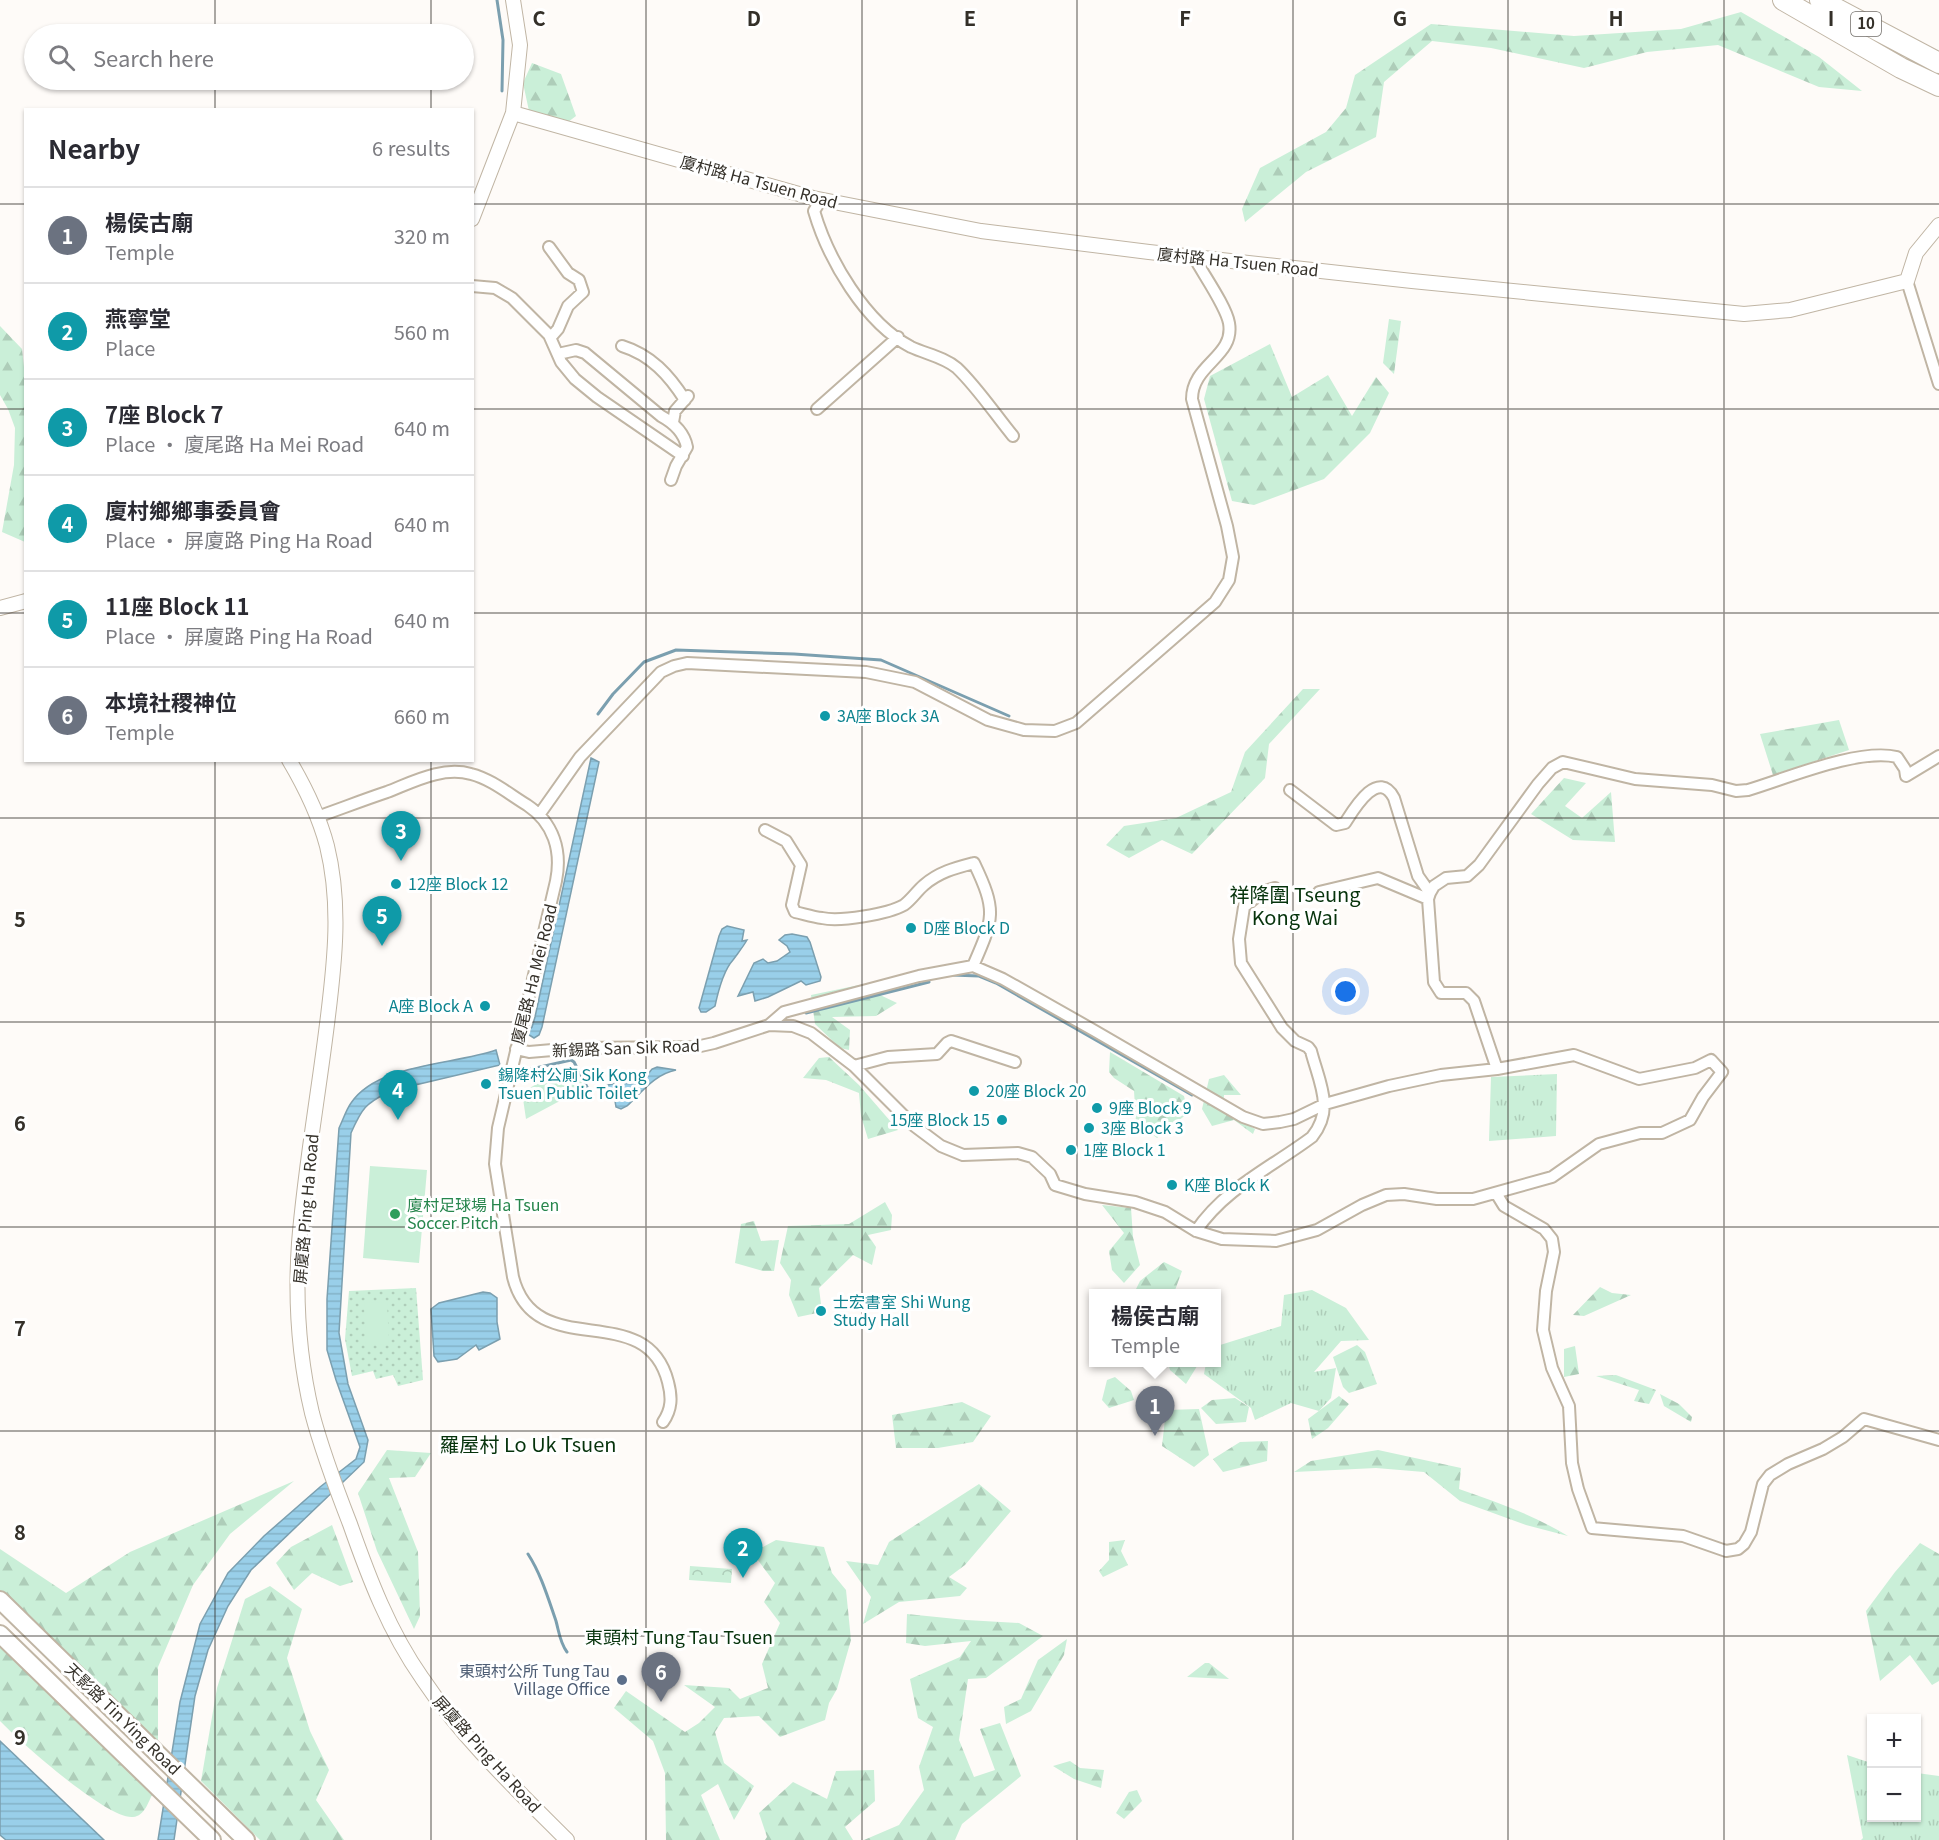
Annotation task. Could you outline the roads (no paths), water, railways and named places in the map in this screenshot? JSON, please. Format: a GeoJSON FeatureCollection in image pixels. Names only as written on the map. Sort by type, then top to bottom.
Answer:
{"type":"FeatureCollection","features":[{"type":"Feature","properties":{"kind":"highway","name":"10"},"geometry":{"type":"LineString","coordinates":[[1783,0],[1939,88]]}},
{"type":"Feature","properties":{"kind":"highway","name":"10"},"geometry":{"type":"LineString","coordinates":[[1820,0],[1939,63]]}},
{"type":"Feature","properties":{"kind":"highway"},"geometry":{"type":"LineString","coordinates":[[1911,48],[1939,56]]}},
{"type":"Feature","properties":{"kind":"main road","name":"天影路 Tin Ying Road"},"geometry":{"type":"LineString","coordinates":[[0,1600],[246,1840]]}},
{"type":"Feature","properties":{"kind":"main road","name":"天影路 Tin Ying Road"},"geometry":{"type":"LineString","coordinates":[[0,1634],[212,1840]]}},
{"type":"Feature","properties":{"kind":"street"},"geometry":{"type":"LineString","coordinates":[[474,214],[513,113],[520,45],[513,0]]}},
{"type":"Feature","properties":{"kind":"street","name":"廈村路 Ha Tsuen Road"},"geometry":{"type":"LineString","coordinates":[[513,113],[822,200],[981,231],[1194,257],[1562,297],[1744,314],[1790,310],[1907,281]]}},
{"type":"Feature","properties":{"kind":"street"},"geometry":{"type":"LineString","coordinates":[[822,200],[814,211],[820,230],[836,264],[862,303],[882,326],[910,346],[942,359],[956,368],[1013,436]]}},
{"type":"Feature","properties":{"kind":"street"},"geometry":{"type":"LineString","coordinates":[[1939,225],[1916,253],[1907,281],[1939,384]]}},
{"type":"Feature","properties":{"kind":"street"},"geometry":{"type":"LineString","coordinates":[[549,247],[568,273],[579,280],[583,292],[568,306],[558,329],[551,337]]}},
{"type":"Feature","properties":{"kind":"street"},"geometry":{"type":"LineString","coordinates":[[539,815],[580,757],[661,672],[687,663],[866,672],[915,682],[988,720],[1024,730],[1055,730],[1076,723],[1215,602],[1229,580],[1233,557],[1227,526],[1192,399],[1192,390],[1195,380],[1227,344],[1229,322],[1194,257]]}},
{"type":"Feature","properties":{"kind":"street"},"geometry":{"type":"LineString","coordinates":[[474,286],[495,288],[512,298],[551,337],[561,362],[575,379],[597,397],[683,456]]}},
{"type":"Feature","properties":{"kind":"street"},"geometry":{"type":"LineString","coordinates":[[817,409],[898,337]]}},
{"type":"Feature","properties":{"kind":"street"},"geometry":{"type":"LineString","coordinates":[[622,346],[638,351],[657,366],[671,378],[687,398],[675,411],[673,422]]}},
{"type":"Feature","properties":{"kind":"street"},"geometry":{"type":"LineString","coordinates":[[558,354],[576,350],[585,353],[661,416],[673,422],[686,440],[687,447],[671,480]]}},
{"type":"Feature","properties":{"kind":"street"},"geometry":{"type":"LineString","coordinates":[[0,608],[24,602]]}},
{"type":"Feature","properties":{"kind":"street"},"geometry":{"type":"LineString","coordinates":[[1429,896],[1434,886],[1446,878],[1467,876],[1479,865],[1538,784],[1552,768],[1563,762],[1635,779],[1712,785],[1736,791],[1748,790],[1838,761],[1878,755],[1897,757],[1906,776],[1939,756]]}},
{"type":"Feature","properties":{"kind":"street","name":"屏廈路 Ping Ha Road"},"geometry":{"type":"LineString","coordinates":[[290,762],[317,817],[330,862],[336,933],[334,970],[299,1246],[298,1308],[301,1353],[307,1390],[332,1476],[373,1588],[399,1641],[421,1678],[468,1737],[567,1840]]}},
{"type":"Feature","properties":{"kind":"street","name":"廈尾路 Ha Mei Road"},"geometry":{"type":"LineString","coordinates":[[317,817],[431,775],[452,772],[467,773],[487,780],[539,815],[555,839],[559,853],[559,868],[498,1128],[495,1155],[513,1277],[518,1290],[534,1312],[554,1324],[622,1335],[644,1345],[660,1363],[669,1384],[670,1412],[663,1422]]}},
{"type":"Feature","properties":{"kind":"street"},"geometry":{"type":"LineString","coordinates":[[1290,790],[1336,825],[1346,824],[1363,796],[1374,789],[1383,787],[1394,798],[1418,876],[1429,896],[1434,982],[1441,993],[1466,993],[1474,1001],[1497,1069]]}},
{"type":"Feature","properties":{"kind":"street"},"geometry":{"type":"LineString","coordinates":[[765,830],[786,841],[801,865],[792,905],[795,912],[823,919],[871,915],[901,906],[913,898],[921,887],[945,870],[974,863],[989,897],[991,914],[988,931],[973,966]]}},
{"type":"Feature","properties":{"kind":"street"},"geometry":{"type":"LineString","coordinates":[[1319,892],[1378,878],[1429,896]]}},
{"type":"Feature","properties":{"kind":"street"},"geometry":{"type":"LineString","coordinates":[[1196,1231],[1212,1210],[1245,1182],[1312,1137],[1323,1118],[1326,1104],[1311,1052],[1308,1047],[1295,1041],[1282,1028],[1241,963],[1239,939],[1244,907],[1262,892],[1275,888]]}},
{"type":"Feature","properties":{"kind":"street"},"geometry":{"type":"LineString","coordinates":[[973,966],[1003,979],[1263,1125],[1294,1119],[1326,1104],[1414,1080],[1497,1069],[1574,1055],[1639,1079],[1695,1068],[1711,1060],[1722,1072],[1703,1097],[1690,1120],[1662,1133],[1640,1133],[1599,1143],[1552,1177],[1473,1199],[1437,1199],[1404,1194],[1386,1195],[1362,1205],[1317,1230],[1276,1241],[1222,1239],[1196,1231],[1165,1212],[1145,1205],[1085,1194],[1054,1185],[1050,1174],[1032,1157],[1017,1153],[963,1155],[941,1146],[913,1125],[854,1066],[811,1033],[793,1026],[769,1025],[783,1012],[919,976],[973,966]]}},
{"type":"Feature","properties":{"kind":"street","name":"新錫路 San Sik Road"},"geometry":{"type":"LineString","coordinates":[[516,1049],[529,1052],[576,1048],[696,1047],[769,1025]]}},
{"type":"Feature","properties":{"kind":"street"},"geometry":{"type":"LineString","coordinates":[[854,1066],[888,1057],[938,1054],[951,1041],[1015,1062]]}},
{"type":"Feature","properties":{"kind":"street"},"geometry":{"type":"LineString","coordinates":[[1497,1193],[1504,1206],[1544,1229],[1552,1239],[1554,1252],[1546,1291],[1543,1330],[1552,1368],[1569,1406],[1572,1463],[1578,1489],[1592,1528],[1683,1536],[1721,1550],[1738,1549],[1751,1532],[1763,1484],[1770,1475],[1788,1464],[1823,1449],[1864,1419],[1939,1440]]}},
{"type":"Feature","properties":{"kind":"water"},"geometry":{"type":"Polygon","coordinates":[[[591,758],[599,762],[542,1027],[539,1035],[534,1038],[526,1033],[532,1027],[535,1017],[591,758]]]}},
{"type":"Feature","properties":{"kind":"water"},"geometry":{"type":"Polygon","coordinates":[[[727,926],[744,930],[742,941],[747,940],[726,970],[715,1006],[706,1012],[701,1012],[699,1008],[719,936],[722,929],[727,926]]]}},
{"type":"Feature","properties":{"kind":"water"},"geometry":{"type":"Polygon","coordinates":[[[785,935],[807,937],[810,942],[821,977],[820,981],[806,985],[801,981],[755,1001],[753,992],[738,996],[754,963],[763,959],[768,963],[777,961],[790,952],[787,946],[779,940],[785,935]]]}},
{"type":"Feature","properties":{"kind":"water"},"geometry":{"type":"Polygon","coordinates":[[[496,1050],[500,1065],[390,1091],[365,1108],[351,1133],[339,1333],[348,1384],[368,1440],[364,1462],[251,1570],[228,1606],[208,1650],[195,1696],[174,1840],[158,1840],[180,1702],[200,1624],[228,1573],[264,1536],[356,1459],[360,1447],[327,1350],[327,1299],[339,1128],[351,1103],[363,1090],[379,1080],[418,1067],[496,1050]]]}},
{"type":"Feature","properties":{"kind":"water"},"geometry":{"type":"Polygon","coordinates":[[[657,1067],[676,1070],[655,1079],[621,1109],[616,1107],[615,1101],[601,1087],[648,1074],[657,1067]]]}},
{"type":"Feature","properties":{"kind":"water"},"geometry":{"type":"Polygon","coordinates":[[[483,1292],[490,1293],[497,1298],[500,1339],[479,1350],[476,1345],[457,1359],[438,1362],[434,1356],[431,1309],[439,1303],[483,1292]]]}},
{"type":"Feature","properties":{"kind":"water"},"geometry":{"type":"Polygon","coordinates":[[[0,1741],[104,1840],[6,1840],[0,1835],[0,1741]]]}},
{"type":"Feature","properties":{"kind":"waterway"},"geometry":{"type":"LineString","coordinates":[[497,0],[503,40],[502,91]]}},
{"type":"Feature","properties":{"kind":"waterway"},"geometry":{"type":"LineString","coordinates":[[598,714],[613,694],[644,662],[676,650],[881,660],[1009,716]]}},
{"type":"Feature","properties":{"kind":"waterway"},"geometry":{"type":"LineString","coordinates":[[952,975],[979,976],[996,983],[1192,1095]]}},
{"type":"Feature","properties":{"kind":"waterway"},"geometry":{"type":"LineString","coordinates":[[806,1013],[929,982],[931,978]]}},
{"type":"Feature","properties":{"kind":"waterway"},"geometry":{"type":"LineString","coordinates":[[527,1070],[571,1060],[587,1087]]}},
{"type":"Feature","properties":{"kind":"waterway"},"geometry":{"type":"LineString","coordinates":[[528,1554],[544,1586],[561,1641],[567,1652]]}},
{"type":"Feature","properties":{"kind":"place","name":"3A座 Block 3A"},"geometry":{"type":"Point","coordinates":[825,716]}},
{"type":"Feature","properties":{"kind":"place","name":"7座 Block 7"},"geometry":{"type":"Point","coordinates":[401,861]}},
{"type":"Feature","properties":{"kind":"place","name":"12座 Block 12"},"geometry":{"type":"Point","coordinates":[396,884]}},
{"type":"Feature","properties":{"kind":"place","name":"D座 Block D"},"geometry":{"type":"Point","coordinates":[911,928]}},
{"type":"Feature","properties":{"kind":"place","name":"11座 Block 11"},"geometry":{"type":"Point","coordinates":[382,946]}},
{"type":"Feature","properties":{"kind":"place","name":"A座 Block A"},"geometry":{"type":"Point","coordinates":[485,1006]}},
{"type":"Feature","properties":{"kind":"place","name":"錫降村公廁 Sik Kong Tsuen Public Toilet"},"geometry":{"type":"Point","coordinates":[486,1084]}},
{"type":"Feature","properties":{"kind":"place","name":"20座 Block 20"},"geometry":{"type":"Point","coordinates":[974,1091]}},
{"type":"Feature","properties":{"kind":"place","name":"9座 Block 9"},"geometry":{"type":"Point","coordinates":[1097,1108]}},
{"type":"Feature","properties":{"kind":"place","name":"廈村鄉鄉事委員會"},"geometry":{"type":"Point","coordinates":[398,1120]}},
{"type":"Feature","properties":{"kind":"place","name":"15座 Block 15"},"geometry":{"type":"Point","coordinates":[1002,1120]}},
{"type":"Feature","properties":{"kind":"place","name":"3座 Block 3"},"geometry":{"type":"Point","coordinates":[1089,1128]}},
{"type":"Feature","properties":{"kind":"place","name":"1座 Block 1"},"geometry":{"type":"Point","coordinates":[1071,1150]}},
{"type":"Feature","properties":{"kind":"place","name":"K座 Block K"},"geometry":{"type":"Point","coordinates":[1172,1185]}},
{"type":"Feature","properties":{"kind":"place","name":"廈村足球場 Ha Tsuen Soccer Pitch"},"geometry":{"type":"Point","coordinates":[395,1214]}},
{"type":"Feature","properties":{"kind":"place","name":"士宏書室 Shi Wung Study Hall"},"geometry":{"type":"Point","coordinates":[821,1311]}},
{"type":"Feature","properties":{"kind":"place","name":"楊侯古廟"},"geometry":{"type":"Point","coordinates":[1155,1436]}},
{"type":"Feature","properties":{"kind":"place","name":"燕寧堂"},"geometry":{"type":"Point","coordinates":[743,1578]}},
{"type":"Feature","properties":{"kind":"place","name":"東頭村公所 Tung Tau Village Office"},"geometry":{"type":"Point","coordinates":[622,1680]}},
{"type":"Feature","properties":{"kind":"place","name":"本境社稷神位"},"geometry":{"type":"Point","coordinates":[661,1702]}},
{"type":"Feature","properties":{"kind":"district","name":"祥降圍 Tseung Kong Wai"},"geometry":{"type":"Point","coordinates":[1295,906]}},
{"type":"Feature","properties":{"kind":"district","name":"羅屋村 Lo Uk Tsuen"},"geometry":{"type":"Point","coordinates":[528,1445]}},
{"type":"Feature","properties":{"kind":"district","name":"東頭村 Tung Tau Tsuen"},"geometry":{"type":"Point","coordinates":[679,1638]}}]}
